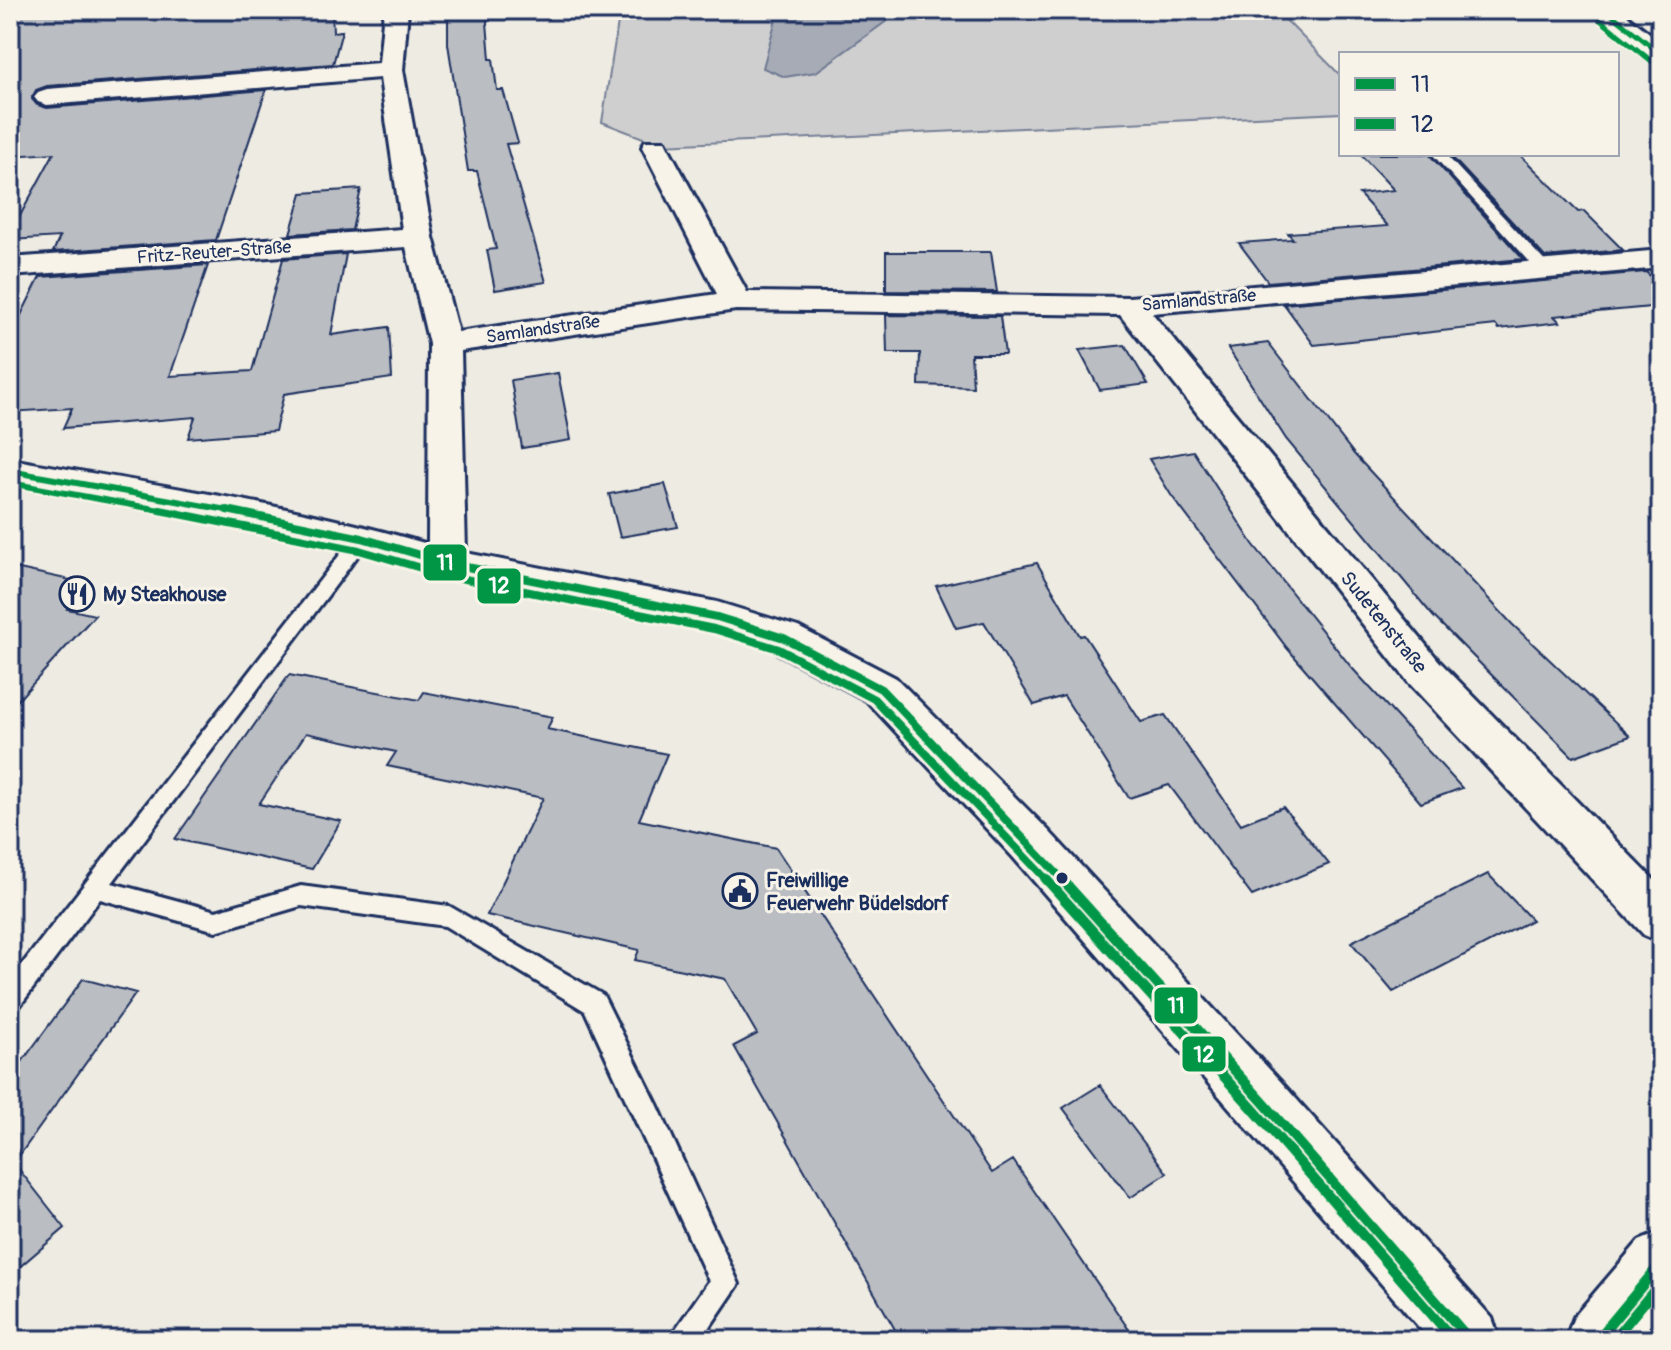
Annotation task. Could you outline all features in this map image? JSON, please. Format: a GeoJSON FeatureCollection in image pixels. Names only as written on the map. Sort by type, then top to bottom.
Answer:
{"type":"FeatureCollection","features":[{"type":"Feature","properties":{"kind":"main road"},"geometry":{"type":"LineString","coordinates":[[1597,1340],[1661,1263]]}},
{"type":"Feature","properties":{"kind":"street"},"geometry":{"type":"LineString","coordinates":[[396,10],[391,70],[418,237],[445,344],[447,563]]}},
{"type":"Feature","properties":{"kind":"street"},"geometry":{"type":"LineString","coordinates":[[1606,10],[1661,54]]}},
{"type":"Feature","properties":{"kind":"street"},"geometry":{"type":"LineString","coordinates":[[1635,32],[1661,32]]}},
{"type":"Feature","properties":{"kind":"street"},"geometry":{"type":"LineString","coordinates":[[47,97],[391,70]]}},
{"type":"Feature","properties":{"kind":"street"},"geometry":{"type":"LineString","coordinates":[[655,147],[736,301]]}},
{"type":"Feature","properties":{"kind":"street","name":"Fritz-Reuter-Straße"},"geometry":{"type":"LineString","coordinates":[[10,267],[418,237]]}},
{"type":"Feature","properties":{"kind":"street","name":"Samlandstraße"},"geometry":{"type":"LineString","coordinates":[[445,344],[736,301],[1129,306],[1661,259]]}},
{"type":"Feature","properties":{"kind":"street","name":"Sudetenstraße"},"geometry":{"type":"LineString","coordinates":[[1129,306],[1424,672],[1661,920]]}},
{"type":"Feature","properties":{"kind":"street"},"geometry":{"type":"LineString","coordinates":[[10,471],[265,517],[362,538],[447,563],[717,617],[784,638],[881,689],[1030,843],[1263,1102],[1470,1340]]}},
{"type":"Feature","properties":{"kind":"lane"},"geometry":{"type":"LineString","coordinates":[[1440,156],[1545,270]]}},
{"type":"Feature","properties":{"kind":"lane"},"geometry":{"type":"LineString","coordinates":[[10,999],[362,538]]}},
{"type":"Feature","properties":{"kind":"lane"},"geometry":{"type":"LineString","coordinates":[[95,888],[216,921],[301,896],[449,916],[594,1003],[648,1113],[725,1284],[683,1340]]}},
{"type":"Feature","properties":{"kind":"shaded area"},"geometry":{"type":"Polygon","coordinates":[[[620,10],[1276,10],[1339,74],[1339,113],[661,145],[602,122],[620,10]]]}},
{"type":"Feature","properties":{"kind":"shaded area"},"geometry":{"type":"Polygon","coordinates":[[[783,10],[902,10],[816,72],[785,77],[763,68],[776,19],[783,10]]]}},
{"type":"Feature","properties":{"kind":"building"},"geometry":{"type":"Polygon","coordinates":[[[10,10],[332,10],[333,32],[342,31],[333,64],[47,86],[36,90],[32,99],[37,105],[47,108],[266,90],[216,240],[53,252],[60,237],[10,240],[10,234],[54,153],[10,156],[10,10]]]}},
{"type":"Feature","properties":{"kind":"building"},"geometry":{"type":"Polygon","coordinates":[[[448,10],[486,10],[490,59],[493,59],[497,90],[503,90],[518,143],[506,144],[546,282],[495,290],[487,250],[496,249],[477,171],[468,171],[448,44],[448,10]]]}},
{"type":"Feature","properties":{"kind":"building"},"geometry":{"type":"Polygon","coordinates":[[[1362,156],[1431,156],[1523,259],[1268,282],[1239,243],[1293,239],[1288,233],[1388,226],[1359,194],[1394,190],[1362,156]]]}},
{"type":"Feature","properties":{"kind":"building"},"geometry":{"type":"Polygon","coordinates":[[[1451,156],[1521,156],[1578,212],[1584,211],[1623,250],[1545,257],[1451,156]]]}},
{"type":"Feature","properties":{"kind":"building"},"geometry":{"type":"Polygon","coordinates":[[[361,189],[352,230],[290,234],[302,193],[361,189]]]}},
{"type":"Feature","properties":{"kind":"building"},"geometry":{"type":"Polygon","coordinates":[[[886,252],[991,252],[997,292],[886,291],[886,252]]]}},
{"type":"Feature","properties":{"kind":"building"},"geometry":{"type":"Polygon","coordinates":[[[346,254],[331,335],[389,327],[392,378],[284,394],[275,431],[188,438],[195,417],[63,428],[72,408],[10,412],[10,337],[40,277],[208,265],[170,376],[252,371],[283,259],[346,254]]]}},
{"type":"Feature","properties":{"kind":"building"},"geometry":{"type":"Polygon","coordinates":[[[1646,272],[1661,287],[1661,306],[1554,316],[1560,322],[1499,329],[1496,325],[1314,345],[1284,304],[1646,272]]]}},
{"type":"Feature","properties":{"kind":"building"},"geometry":{"type":"Polygon","coordinates":[[[886,315],[1000,316],[1005,354],[971,354],[973,387],[919,385],[920,353],[887,353],[886,315]]]}},
{"type":"Feature","properties":{"kind":"building"},"geometry":{"type":"Polygon","coordinates":[[[1268,343],[1354,454],[1512,624],[1630,736],[1573,757],[1433,616],[1286,439],[1228,348],[1268,343]]]}},
{"type":"Feature","properties":{"kind":"building"},"geometry":{"type":"Polygon","coordinates":[[[1125,345],[1148,384],[1100,390],[1079,350],[1125,345]]]}},
{"type":"Feature","properties":{"kind":"building"},"geometry":{"type":"Polygon","coordinates":[[[558,373],[571,440],[522,448],[511,380],[558,373]]]}},
{"type":"Feature","properties":{"kind":"building"},"geometry":{"type":"Polygon","coordinates":[[[1193,451],[1253,544],[1352,668],[1462,788],[1421,803],[1287,648],[1171,495],[1149,459],[1193,451]]]}},
{"type":"Feature","properties":{"kind":"building"},"geometry":{"type":"Polygon","coordinates":[[[665,484],[678,527],[620,537],[609,494],[665,484]]]}},
{"type":"Feature","properties":{"kind":"building"},"geometry":{"type":"Polygon","coordinates":[[[1037,563],[1080,636],[1084,635],[1141,722],[1165,715],[1241,824],[1283,807],[1329,864],[1252,896],[1169,785],[1129,798],[1064,696],[1034,705],[984,622],[956,628],[936,586],[1037,563]]]}},
{"type":"Feature","properties":{"kind":"building"},"geometry":{"type":"Polygon","coordinates":[[[10,567],[89,584],[67,609],[95,615],[10,709],[10,567]]]}},
{"type":"Feature","properties":{"kind":"building"},"geometry":{"type":"Polygon","coordinates":[[[289,675],[419,700],[424,692],[553,717],[547,729],[667,754],[639,820],[776,848],[992,1173],[1013,1160],[1136,1340],[901,1340],[734,1046],[757,1034],[725,979],[635,960],[639,950],[487,915],[543,798],[387,766],[396,752],[306,733],[259,804],[341,821],[312,869],[175,839],[289,675]]]}},
{"type":"Feature","properties":{"kind":"building"},"geometry":{"type":"Polygon","coordinates":[[[1488,874],[1532,920],[1393,992],[1351,942],[1488,874]]]}},
{"type":"Feature","properties":{"kind":"building"},"geometry":{"type":"Polygon","coordinates":[[[83,979],[136,993],[14,1163],[65,1228],[10,1275],[10,1078],[83,979]]]}},
{"type":"Feature","properties":{"kind":"building"},"geometry":{"type":"Polygon","coordinates":[[[1100,1085],[1167,1173],[1130,1198],[1063,1108],[1100,1085]]]}},
{"type":"Feature","properties":{"kind":"transit line","name":"11"},"geometry":{"type":"LineString","coordinates":[[1606,10],[1661,54]]}},
{"type":"Feature","properties":{"kind":"transit line","name":"12"},"geometry":{"type":"LineString","coordinates":[[1599,19],[1654,63]]}},
{"type":"Feature","properties":{"kind":"transit line","name":"11"},"geometry":{"type":"LineString","coordinates":[[10,471],[265,517],[362,538],[447,563],[717,617],[784,638],[881,689],[1030,843],[1263,1102],[1470,1340]]}},
{"type":"Feature","properties":{"kind":"transit line","name":"12"},"geometry":{"type":"LineString","coordinates":[[10,483],[263,529],[359,550],[445,575],[714,629],[779,649],[874,699],[1021,851],[1254,1110],[1454,1340]]}},
{"type":"Feature","properties":{"kind":"transit line","name":"11"},"geometry":{"type":"LineString","coordinates":[[1597,1340],[1661,1263]]}},
{"type":"Feature","properties":{"kind":"transit line","name":"12"},"geometry":{"type":"LineString","coordinates":[[1613,1340],[1661,1282]]}},
{"type":"Feature","properties":{"kind":"place","name":"My Steakhouse"},"geometry":{"type":"Point","coordinates":[77,594]}},
{"type":"Feature","properties":{"kind":"place","name":"Freiwillige Feuerwehr Büdelsdorf"},"geometry":{"type":"Point","coordinates":[740,891]}}]}
